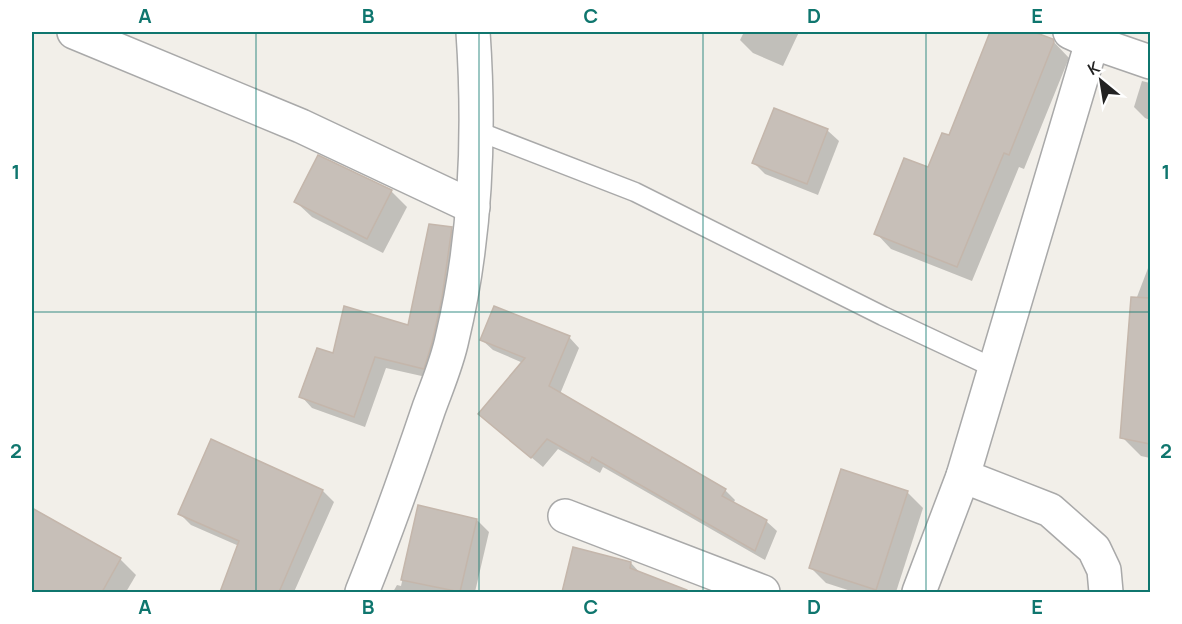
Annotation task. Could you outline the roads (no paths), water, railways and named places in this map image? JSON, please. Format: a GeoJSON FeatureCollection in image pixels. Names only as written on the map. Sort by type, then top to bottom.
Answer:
{"type":"FeatureCollection","features":[{"type":"Feature","properties":{"kind":"street"},"geometry":{"type":"LineString","coordinates":[[74,32],[301,126],[473,207]]}},
{"type":"Feature","properties":{"kind":"street"},"geometry":{"type":"LineString","coordinates":[[362,592],[415,451],[452,340],[467,257],[473,207],[477,89],[472,32]]}},
{"type":"Feature","properties":{"kind":"street"},"geometry":{"type":"LineString","coordinates":[[919,592],[963,476],[1086,35],[1150,62]]}},
{"type":"Feature","properties":{"kind":"street"},"geometry":{"type":"LineString","coordinates":[[963,476],[1050,510],[1094,549],[1104,570],[1106,592]]}},
{"type":"Feature","properties":{"kind":"street"},"geometry":{"type":"LineString","coordinates":[[565,516],[763,592]]}},
{"type":"Feature","properties":{"kind":"lane"},"geometry":{"type":"LineString","coordinates":[[475,130],[635,192],[883,316],[994,368]]}}]}
